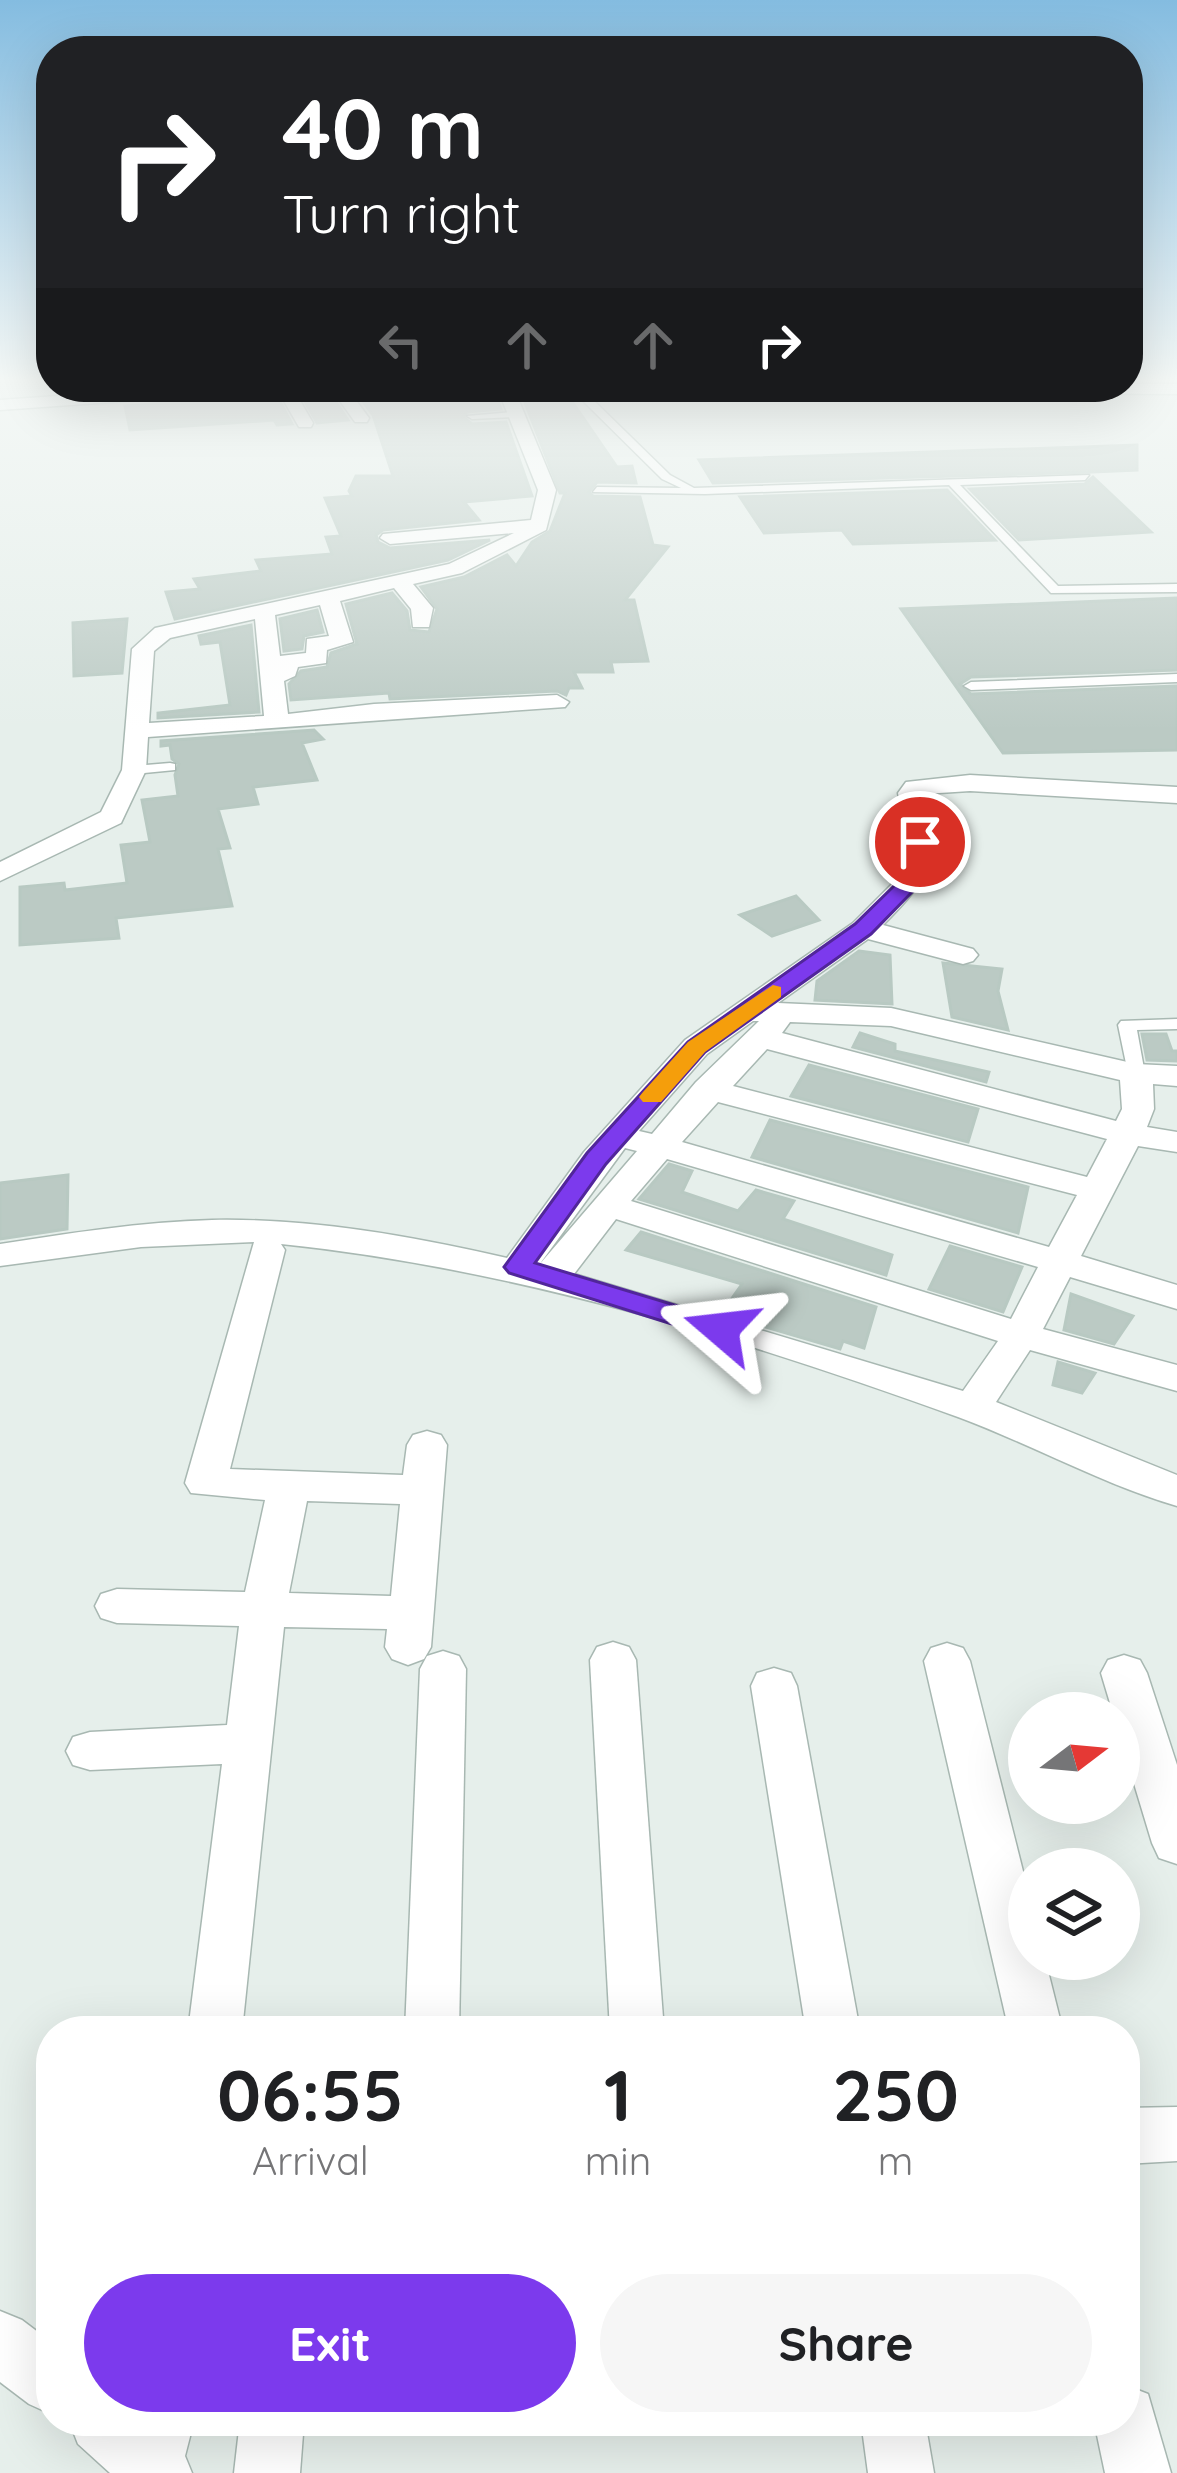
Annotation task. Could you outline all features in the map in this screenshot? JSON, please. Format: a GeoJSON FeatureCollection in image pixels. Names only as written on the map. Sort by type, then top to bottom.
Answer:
{"type":"FeatureCollection","features":[{"type":"Feature","properties":{"kind":"street"},"geometry":{"type":"LineString","coordinates":[[0,874],[112,817],[134,770],[142,649],[163,632],[455,569],[501,550],[539,526],[545,498]]}},
{"type":"Feature","properties":{"kind":"street"},"geometry":{"type":"LineString","coordinates":[[390,538],[539,526]]}},
{"type":"Feature","properties":{"kind":"street"},"geometry":{"type":"LineString","coordinates":[[399,580],[422,608],[422,622]]}},
{"type":"Feature","properties":{"kind":"street"},"geometry":{"type":"LineString","coordinates":[[270,678],[287,671],[287,661],[319,658],[315,644],[342,642],[328,597]]}},
{"type":"Feature","properties":{"kind":"street"},"geometry":{"type":"LineString","coordinates":[[264,609],[277,722]]}},
{"type":"Feature","properties":{"kind":"street"},"geometry":{"type":"LineString","coordinates":[[136,731],[557,702]]}},
{"type":"Feature","properties":{"kind":"street"},"geometry":{"type":"LineString","coordinates":[[536,1272],[660,1149],[751,1024],[800,976],[863,929],[908,884],[920,842],[911,793],[920,784],[1177,795]]}},
{"type":"Feature","properties":{"kind":"street"},"geometry":{"type":"LineString","coordinates":[[863,929],[963,955]]}},
{"type":"Feature","properties":{"kind":"street"},"geometry":{"type":"LineString","coordinates":[[536,1272],[617,1135],[697,1047],[785,1010],[891,1017],[1136,1074],[1177,1076]]}},
{"type":"Feature","properties":{"kind":"street"},"geometry":{"type":"LineString","coordinates":[[751,1024],[1126,1135],[1176,1142]]}},
{"type":"Feature","properties":{"kind":"street"},"geometry":{"type":"LineString","coordinates":[[972,1408],[1022,1335],[1126,1135],[1138,1109],[1136,1074]]}},
{"type":"Feature","properties":{"kind":"street"},"geometry":{"type":"LineString","coordinates":[[707,1089],[1094,1189]]}},
{"type":"Feature","properties":{"kind":"street"},"geometry":{"type":"LineString","coordinates":[[617,1135],[1177,1297]]}},
{"type":"Feature","properties":{"kind":"street"},"geometry":{"type":"LineString","coordinates":[[607,1205],[1022,1335],[1177,1378]]}},
{"type":"Feature","properties":{"kind":"street"},"geometry":{"type":"LineString","coordinates":[[0,1255],[94,1241],[278,1232],[536,1272],[972,1408],[1177,1491]]}},
{"type":"Feature","properties":{"kind":"street"},"geometry":{"type":"LineString","coordinates":[[267,1250],[204,1478],[212,1486],[423,1490]]}},
{"type":"Feature","properties":{"kind":"street"},"geometry":{"type":"LineString","coordinates":[[427,1445],[420,1643],[432,2016]]}},
{"type":"Feature","properties":{"kind":"street"},"geometry":{"type":"LineString","coordinates":[[217,2016],[264,1608],[288,1488]]}},
{"type":"Feature","properties":{"kind":"street"},"geometry":{"type":"LineString","coordinates":[[117,1606],[264,1608],[420,1643]]}},
{"type":"Feature","properties":{"kind":"street"},"geometry":{"type":"LineString","coordinates":[[613,1660],[636,2016]]}},
{"type":"Feature","properties":{"kind":"street"},"geometry":{"type":"LineString","coordinates":[[947,1661],[1032,2016]]}},
{"type":"Feature","properties":{"kind":"street"},"geometry":{"type":"LineString","coordinates":[[1124,1673],[1177,1843]]}},
{"type":"Feature","properties":{"kind":"street"},"geometry":{"type":"LineString","coordinates":[[774,1686],[830,2016]]}},
{"type":"Feature","properties":{"kind":"street"},"geometry":{"type":"LineString","coordinates":[[90,1750],[247,1743]]}},
{"type":"Feature","properties":{"kind":"street"},"geometry":{"type":"LineString","coordinates":[[1140,2136],[1177,2134]]}},
{"type":"Feature","properties":{"kind":"street"},"geometry":{"type":"LineString","coordinates":[[0,2342],[36,2370]]}},
{"type":"Feature","properties":{"kind":"street"},"geometry":{"type":"LineString","coordinates":[[127,2436],[157,2453]]}},
{"type":"Feature","properties":{"kind":"street"},"geometry":{"type":"LineString","coordinates":[[267,2473],[271,2436]]}},
{"type":"Feature","properties":{"kind":"street"},"geometry":{"type":"LineString","coordinates":[[895,2436],[901,2473]]}},
{"type":"Feature","properties":{"kind":"street"},"geometry":{"type":"LineString","coordinates":[[1129,2436],[1138,2473]]}},
{"type":"Feature","properties":{"kind":"lane"},"geometry":{"type":"LineString","coordinates":[[967,498],[1055,590],[1177,588]]}},
{"type":"Feature","properties":{"kind":"lane"},"geometry":{"type":"LineString","coordinates":[[971,686],[1177,677]]}},
{"type":"Feature","properties":{"kind":"lane"},"geometry":{"type":"LineString","coordinates":[[134,770],[170,767]]}},
{"type":"Feature","properties":{"kind":"lane"},"geometry":{"type":"LineString","coordinates":[[1136,1074],[1126,1025],[1177,1024]]}},
{"type":"Feature","properties":{"kind":"building"},"geometry":{"type":"Polygon","coordinates":[[[325,498],[505,498],[464,502],[479,520],[383,530],[376,535],[378,542],[390,548],[490,540],[448,560],[175,619],[166,592],[200,589],[194,579],[261,571],[256,560],[332,554],[326,537],[341,536],[325,498]]]}},
{"type":"Feature","properties":{"kind":"building"},"geometry":{"type":"Polygon","coordinates":[[[563,498],[640,498],[653,545],[668,547],[625,600],[634,600],[648,661],[611,662],[613,672],[574,672],[582,688],[569,688],[566,695],[557,691],[390,699],[389,693],[291,700],[289,684],[301,671],[327,667],[331,653],[357,644],[346,604],[392,593],[407,611],[410,630],[429,632],[437,609],[421,587],[464,577],[507,555],[516,566],[532,542],[550,531],[563,498]]]}},
{"type":"Feature","properties":{"kind":"building"},"geometry":{"type":"Polygon","coordinates":[[[741,498],[955,498],[995,540],[853,544],[842,530],[764,533],[741,498]]]}},
{"type":"Feature","properties":{"kind":"building"},"geometry":{"type":"Polygon","coordinates":[[[979,498],[1116,498],[1151,532],[1019,540],[979,498]]]}},
{"type":"Feature","properties":{"kind":"building"},"geometry":{"type":"Polygon","coordinates":[[[1177,598],[1177,670],[971,677],[960,684],[971,694],[1177,686],[1177,750],[1003,753],[901,609],[1177,598]]]}},
{"type":"Feature","properties":{"kind":"building"},"geometry":{"type":"Polygon","coordinates":[[[317,610],[323,632],[304,636],[302,649],[284,651],[280,619],[317,610]]]}},
{"type":"Feature","properties":{"kind":"building"},"geometry":{"type":"Polygon","coordinates":[[[127,619],[122,673],[74,676],[73,623],[127,619]]]}},
{"type":"Feature","properties":{"kind":"building"},"geometry":{"type":"Polygon","coordinates":[[[251,625],[259,712],[158,718],[158,713],[230,705],[220,642],[201,644],[199,636],[251,625]]]}},
{"type":"Feature","properties":{"kind":"building"},"geometry":{"type":"Polygon","coordinates":[[[314,730],[323,739],[302,743],[317,780],[253,787],[258,804],[218,809],[230,848],[218,849],[232,906],[116,918],[119,938],[20,945],[20,887],[64,883],[65,890],[127,883],[121,845],[150,842],[142,800],[178,796],[175,775],[179,764],[172,759],[170,745],[161,746],[161,741],[314,730]]]}},
{"type":"Feature","properties":{"kind":"building"},"geometry":{"type":"Polygon","coordinates":[[[796,896],[819,920],[772,936],[740,915],[796,896]]]}},
{"type":"Feature","properties":{"kind":"building"},"geometry":{"type":"Polygon","coordinates":[[[859,951],[890,955],[892,1004],[815,1000],[817,981],[859,951]]]}},
{"type":"Feature","properties":{"kind":"building"},"geometry":{"type":"Polygon","coordinates":[[[943,963],[1002,969],[998,991],[1008,1030],[952,1017],[943,963]]]}},
{"type":"Feature","properties":{"kind":"building"},"geometry":{"type":"Polygon","coordinates":[[[860,1033],[895,1044],[895,1051],[989,1072],[986,1082],[853,1047],[860,1033]]]}},
{"type":"Feature","properties":{"kind":"building"},"geometry":{"type":"Polygon","coordinates":[[[1142,1034],[1166,1034],[1172,1051],[1177,1051],[1177,1061],[1147,1060],[1142,1034]]]}},
{"type":"Feature","properties":{"kind":"building"},"geometry":{"type":"Polygon","coordinates":[[[809,1065],[978,1109],[968,1142],[791,1096],[809,1065]]]}},
{"type":"Feature","properties":{"kind":"building"},"geometry":{"type":"Polygon","coordinates":[[[770,1120],[1028,1187],[1018,1233],[752,1157],[770,1120]]]}},
{"type":"Feature","properties":{"kind":"building"},"geometry":{"type":"Polygon","coordinates":[[[669,1164],[692,1171],[682,1192],[738,1211],[756,1190],[794,1201],[783,1219],[892,1255],[886,1275],[639,1199],[669,1164]]]}},
{"type":"Feature","properties":{"kind":"building"},"geometry":{"type":"Polygon","coordinates":[[[68,1175],[67,1229],[0,1239],[0,1183],[68,1175]]]}},
{"type":"Feature","properties":{"kind":"building"},"geometry":{"type":"Polygon","coordinates":[[[641,1232],[876,1307],[864,1348],[843,1341],[840,1349],[721,1314],[742,1284],[626,1250],[641,1232]]]}},
{"type":"Feature","properties":{"kind":"building"},"geometry":{"type":"Polygon","coordinates":[[[950,1246],[1022,1267],[1003,1312],[929,1289],[950,1246]]]}},
{"type":"Feature","properties":{"kind":"building"},"geometry":{"type":"Polygon","coordinates":[[[1071,1294],[1133,1316],[1114,1344],[1064,1330],[1071,1294]]]}},
{"type":"Feature","properties":{"kind":"building"},"geometry":{"type":"Polygon","coordinates":[[[1058,1362],[1095,1373],[1082,1393],[1053,1385],[1058,1362]]]}},
{"type":"Feature","properties":{"kind":"slow traffic"},"geometry":{"type":"LineString","coordinates":[[652,1097],[697,1047],[773,992]]}},
{"type":"Feature","properties":{"kind":"route"},"geometry":{"type":"LineString","coordinates":[[721,1329],[518,1267],[596,1159],[697,1047],[742,1010],[800,976],[863,929],[908,884],[920,842]]}}]}
